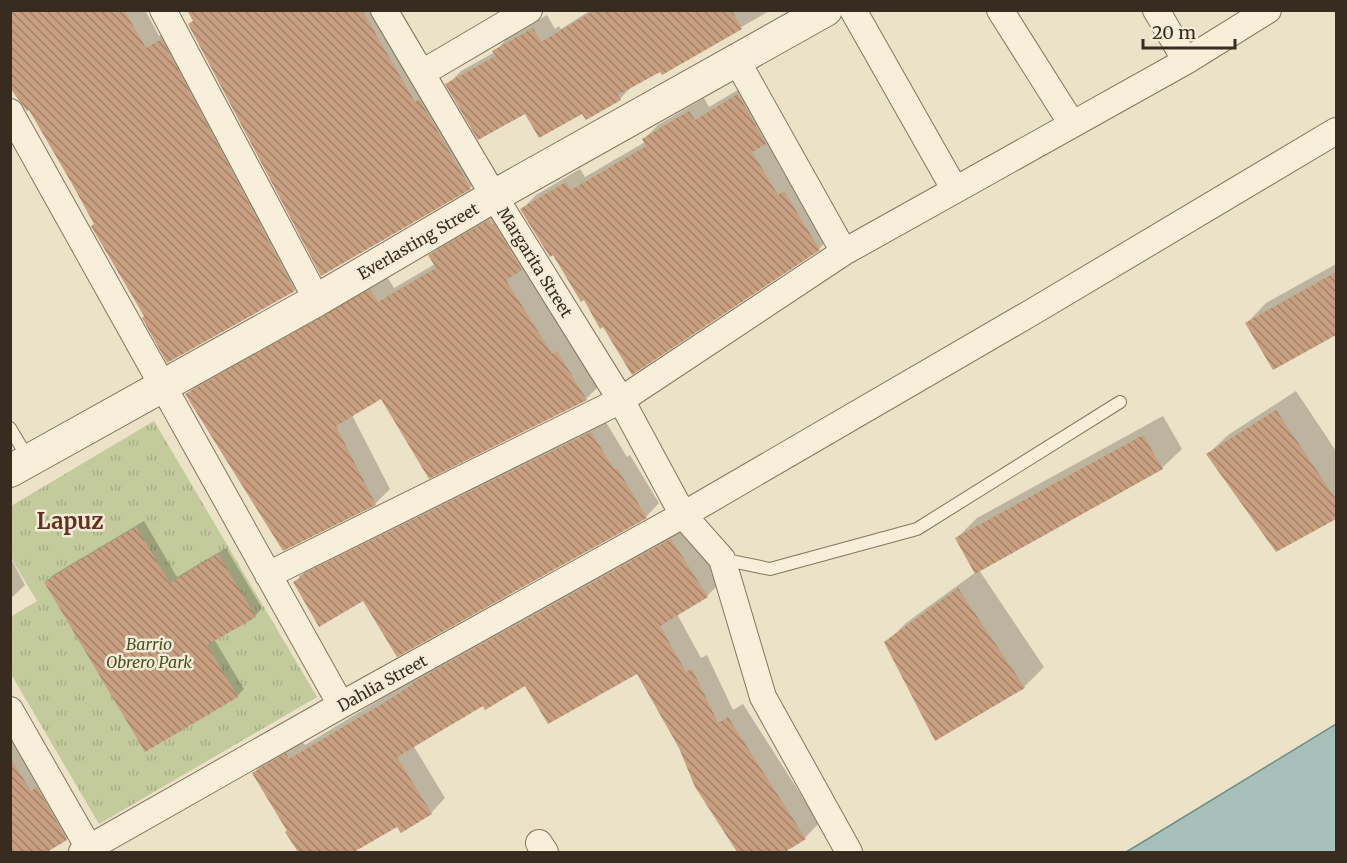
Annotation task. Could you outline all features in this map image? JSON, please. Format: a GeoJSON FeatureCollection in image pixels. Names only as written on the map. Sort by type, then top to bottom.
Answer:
{"type":"FeatureCollection","features":[{"type":"Feature","properties":{"kind":"street"},"geometry":{"type":"LineString","coordinates":[[163,10],[317,300]]}},
{"type":"Feature","properties":{"kind":"street","name":"Margarita Street"},"geometry":{"type":"LineString","coordinates":[[384,10],[494,196],[621,400],[683,515],[722,560]]}},
{"type":"Feature","properties":{"kind":"street"},"geometry":{"type":"LineString","coordinates":[[422,73],[529,10]]}},
{"type":"Feature","properties":{"kind":"street","name":"Everlasting Street"},"geometry":{"type":"LineString","coordinates":[[20,466],[826,10]]}},
{"type":"Feature","properties":{"kind":"street"},"geometry":{"type":"LineString","coordinates":[[854,10],[955,190]]}},
{"type":"Feature","properties":{"kind":"street"},"geometry":{"type":"LineString","coordinates":[[1000,10],[1072,124]]}},
{"type":"Feature","properties":{"kind":"street"},"geometry":{"type":"LineString","coordinates":[[1156,10],[1186,61]]}},
{"type":"Feature","properties":{"kind":"street"},"geometry":{"type":"LineString","coordinates":[[268,575],[621,400],[844,252],[1186,61],[1268,10]]}},
{"type":"Feature","properties":{"kind":"street"},"geometry":{"type":"LineString","coordinates":[[737,61],[844,252]]}},
{"type":"Feature","properties":{"kind":"street"},"geometry":{"type":"LineString","coordinates":[[10,112],[341,705]]}},
{"type":"Feature","properties":{"kind":"street","name":"Dahlia Street"},"geometry":{"type":"LineString","coordinates":[[85,850],[683,515],[1054,299],[1336,131]]}},
{"type":"Feature","properties":{"kind":"street"},"geometry":{"type":"LineString","coordinates":[[722,560],[763,697],[849,852]]}},
{"type":"Feature","properties":{"kind":"street"},"geometry":{"type":"LineString","coordinates":[[10,710],[85,850]]}},
{"type":"Feature","properties":{"kind":"lane"},"geometry":{"type":"LineString","coordinates":[[722,560],[770,568],[916,529],[1120,402]]}},
{"type":"Feature","properties":{"kind":"lane"},"geometry":{"type":"LineString","coordinates":[[10,428],[20,466]]}},
{"type":"Feature","properties":{"kind":"green space","name":"Barrio Obrero Park"},"geometry":{"type":"Polygon","coordinates":[[[154,421],[317,697],[99,824],[11,674],[10,617],[37,601],[11,558],[11,506],[154,421]]]}},
{"type":"Feature","properties":{"kind":"water"},"geometry":{"type":"Polygon","coordinates":[[[1336,724],[1336,852],[1126,852],[1151,837],[1336,724]]]}},
{"type":"Feature","properties":{"kind":"building"},"geometry":{"type":"Polygon","coordinates":[[[10,10],[124,10],[146,48],[162,39],[295,291],[167,363],[142,318],[144,316],[91,226],[94,224],[71,182],[29,110],[27,111],[10,88],[10,10]]]}},
{"type":"Feature","properties":{"kind":"building"},"geometry":{"type":"Polygon","coordinates":[[[187,10],[362,10],[415,102],[419,99],[471,189],[321,276],[188,24],[193,21],[187,10]]]}},
{"type":"Feature","properties":{"kind":"building"},"geometry":{"type":"Polygon","coordinates":[[[595,10],[732,10],[742,29],[662,75],[660,72],[618,95],[621,100],[586,120],[582,114],[539,138],[525,114],[478,140],[445,84],[496,56],[492,51],[533,28],[541,42],[595,10]]]}},
{"type":"Feature","properties":{"kind":"building"},"geometry":{"type":"Polygon","coordinates":[[[738,94],[766,144],[752,152],[778,195],[784,191],[820,250],[632,375],[603,327],[600,329],[584,300],[581,302],[553,255],[550,257],[520,209],[566,182],[571,190],[646,146],[642,139],[689,111],[695,120],[738,94]]]}},
{"type":"Feature","properties":{"kind":"building"},"geometry":{"type":"Polygon","coordinates":[[[489,220],[491,225],[494,224],[522,270],[506,280],[552,354],[557,351],[587,400],[429,479],[381,399],[336,426],[376,505],[283,551],[185,394],[370,289],[378,302],[436,268],[428,255],[489,220]]]}},
{"type":"Feature","properties":{"kind":"building"},"geometry":{"type":"Polygon","coordinates":[[[1336,272],[1336,335],[1273,370],[1245,323],[1336,272]]]}},
{"type":"Feature","properties":{"kind":"building"},"geometry":{"type":"Polygon","coordinates":[[[1276,410],[1336,499],[1336,519],[1276,552],[1206,454],[1276,410]]]}},
{"type":"Feature","properties":{"kind":"building"},"geometry":{"type":"Polygon","coordinates":[[[591,432],[614,469],[617,468],[647,518],[397,657],[363,601],[319,627],[293,582],[300,578],[299,576],[591,432]]]}},
{"type":"Feature","properties":{"kind":"building"},"geometry":{"type":"Polygon","coordinates":[[[1143,435],[1163,469],[975,574],[955,538],[1143,435]]]}},
{"type":"Feature","properties":{"kind":"building"},"geometry":{"type":"Polygon","coordinates":[[[136,527],[170,583],[218,554],[256,617],[207,645],[238,697],[145,752],[44,582],[136,527]]]}},
{"type":"Feature","properties":{"kind":"building"},"geometry":{"type":"Polygon","coordinates":[[[671,539],[708,597],[660,626],[686,672],[692,669],[718,723],[728,717],[806,839],[785,852],[737,852],[695,787],[679,748],[637,674],[548,724],[525,686],[485,710],[483,706],[397,757],[432,814],[401,833],[397,827],[354,852],[298,852],[252,773],[286,753],[289,759],[387,701],[412,683],[671,539]]]}},
{"type":"Feature","properties":{"kind":"building"},"geometry":{"type":"Polygon","coordinates":[[[958,588],[1025,688],[935,741],[884,642],[958,588]]]}},
{"type":"Feature","properties":{"kind":"building"},"geometry":{"type":"Polygon","coordinates":[[[10,757],[31,791],[37,787],[67,840],[47,852],[10,852],[10,757]]]}},
{"type":"Feature","properties":{"kind":"district","name":"Lapuz"},"geometry":{"type":"Point","coordinates":[70,521]}}]}
